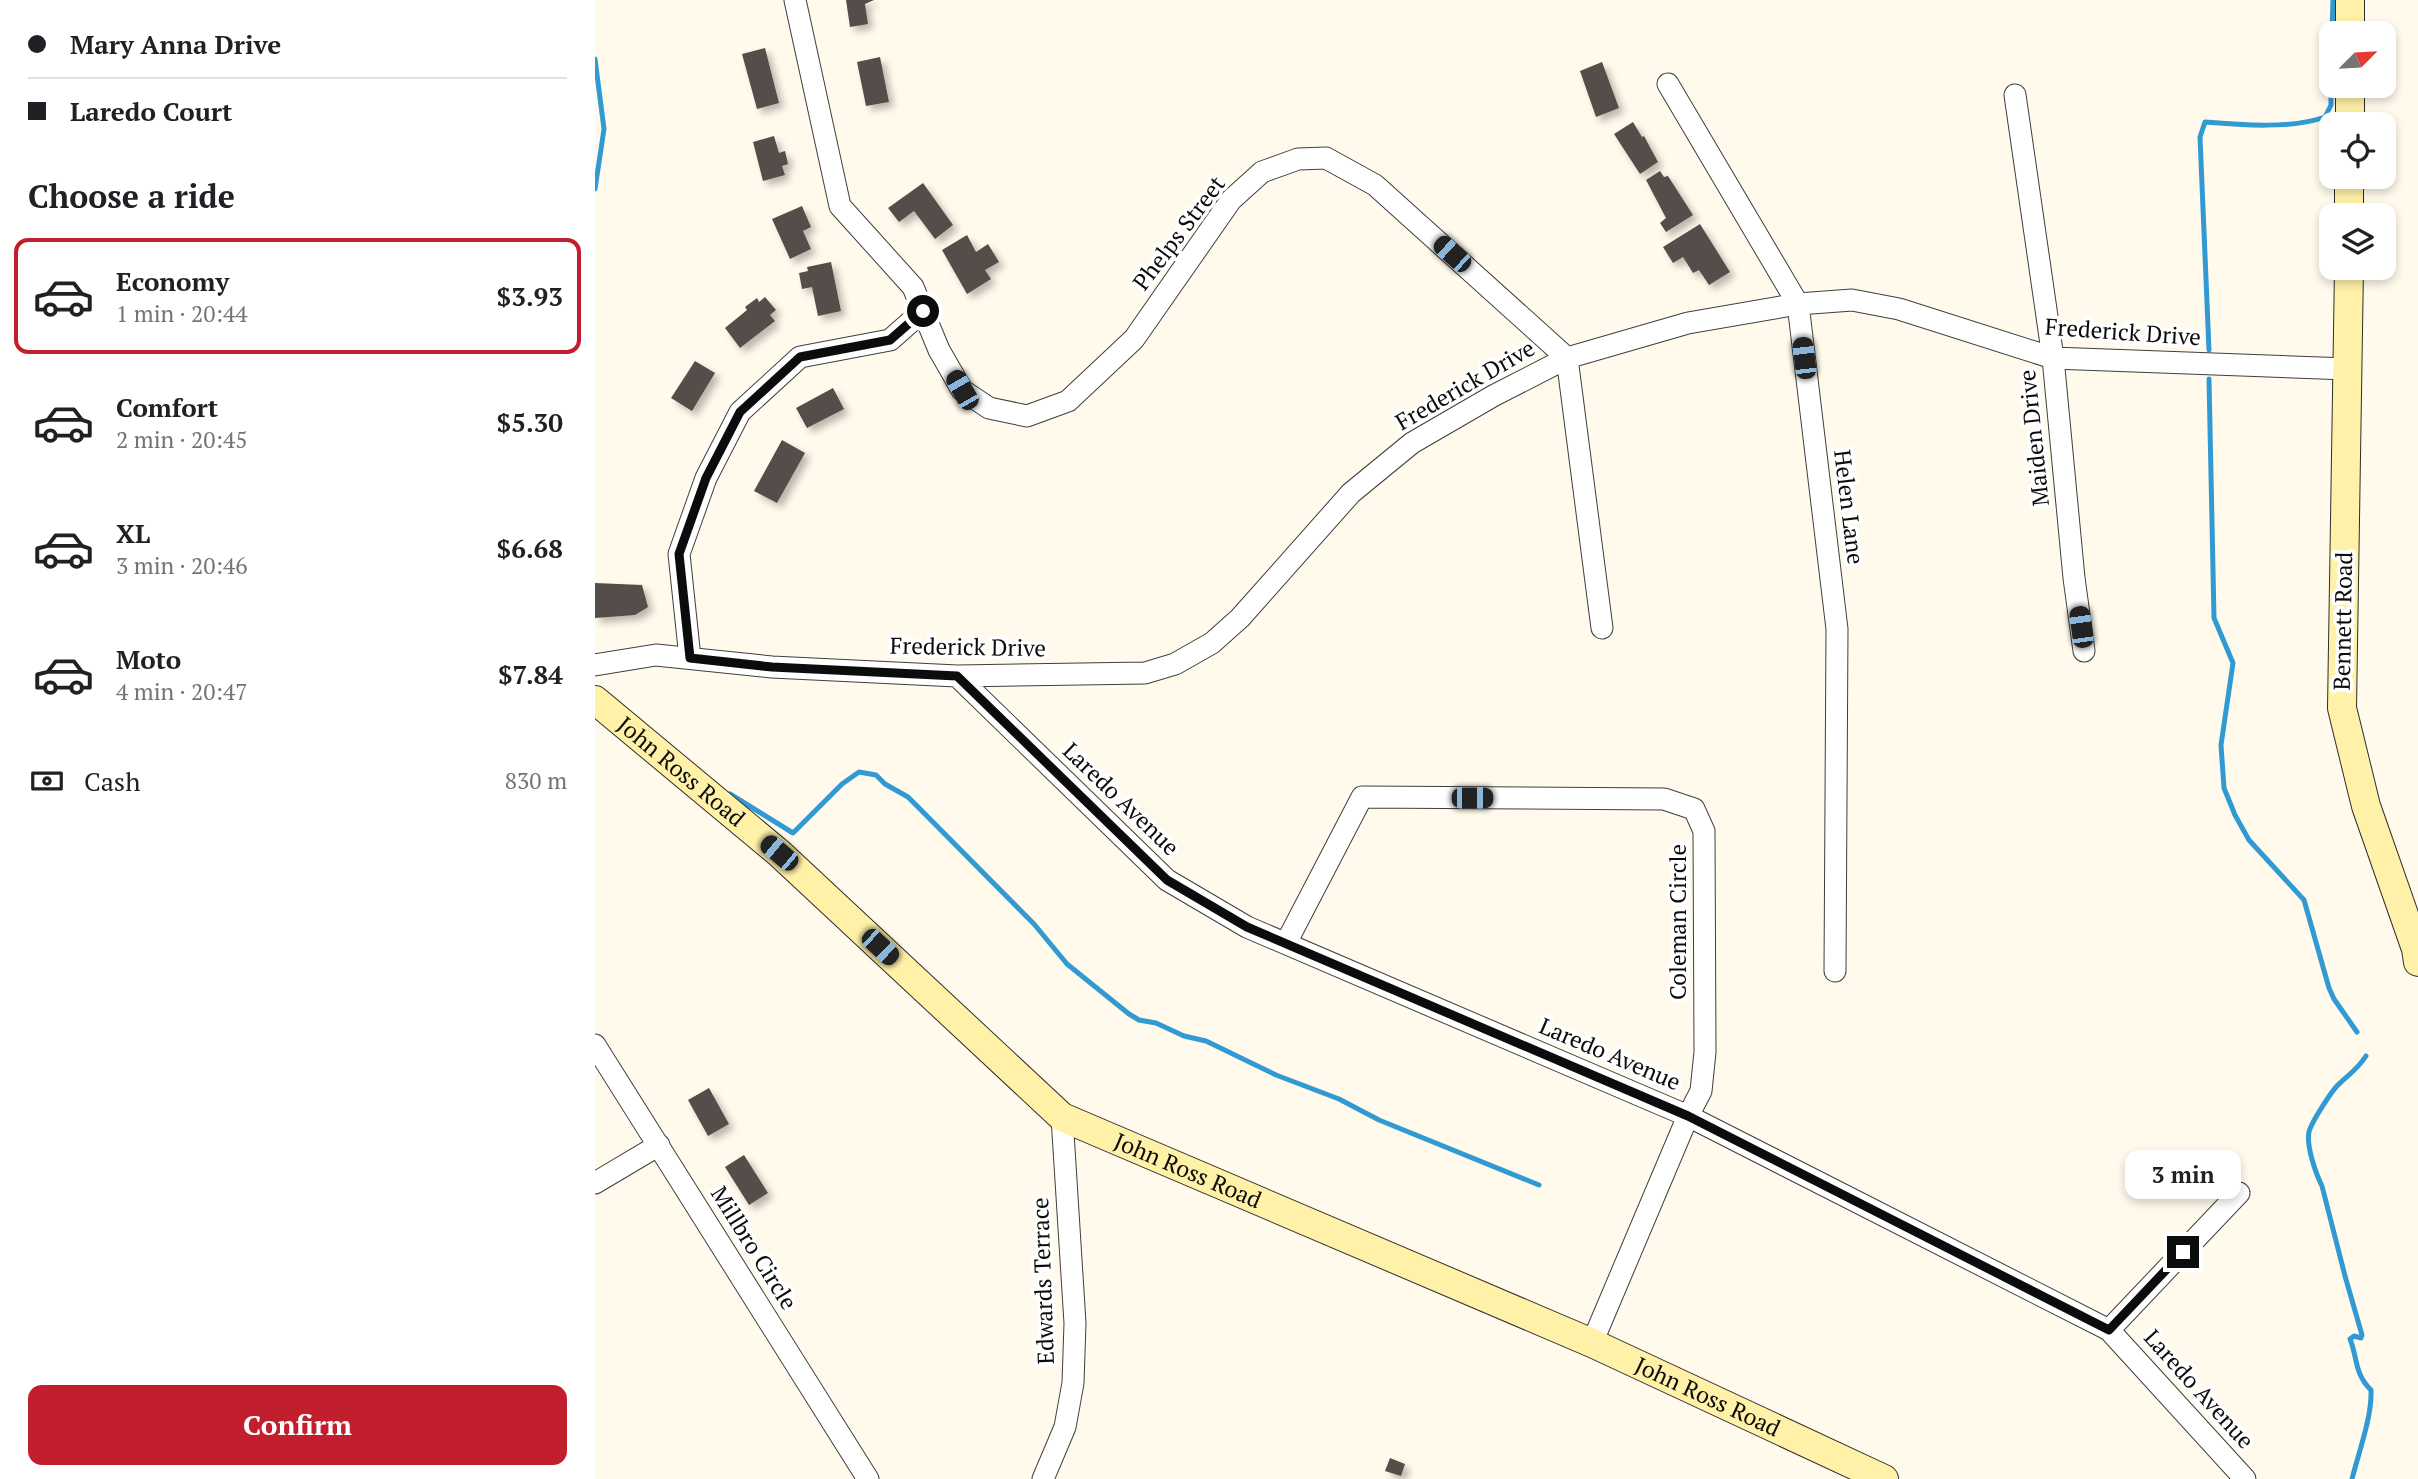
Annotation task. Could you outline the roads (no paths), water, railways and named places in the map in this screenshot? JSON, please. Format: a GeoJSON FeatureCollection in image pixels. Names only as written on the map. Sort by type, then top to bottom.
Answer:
{"type":"FeatureCollection","features":[{"type":"Feature","properties":{"kind":"street","name":"Phelps Street"},"geometry":{"type":"LineString","coordinates":[[795,0],[840,206],[913,287],[939,350],[962,390],[989,408],[1027,416],[1068,401],[1134,339],[1231,200],[1262,172],[1298,159],[1327,158],[1375,185],[1567,358]]}},
{"type":"Feature","properties":{"kind":"street"},"geometry":{"type":"LineString","coordinates":[[2350,0],[2350,21]]}},
{"type":"Feature","properties":{"kind":"street","name":"Helen Lane"},"geometry":{"type":"LineString","coordinates":[[1668,84],[1798,304],[1837,629],[1835,971]]}},
{"type":"Feature","properties":{"kind":"street","name":"Maiden Drive"},"geometry":{"type":"LineString","coordinates":[[2015,95],[2053,358],[2074,578],[2084,651]]}},
{"type":"Feature","properties":{"kind":"street","name":"Bennett Road"},"geometry":{"type":"LineString","coordinates":[[2349,280],[2341,708],[2366,806],[2416,949],[2418,962]]}},
{"type":"Feature","properties":{"kind":"street","name":"Frederick Drive"},"geometry":{"type":"LineString","coordinates":[[595,666],[656,655],[772,667],[957,676],[1145,673],[1175,664],[1212,643],[1240,618],[1351,493],[1412,443],[1493,396],[1567,358],[1688,323],[1798,304],[1852,300],[1899,309],[2053,358],[2348,369]]}},
{"type":"Feature","properties":{"kind":"street"},"geometry":{"type":"LineString","coordinates":[[690,658],[679,554],[706,478],[740,412],[800,357],[890,340],[923,311]]}},
{"type":"Feature","properties":{"kind":"street"},"geometry":{"type":"LineString","coordinates":[[1567,358],[1602,628]]}},
{"type":"Feature","properties":{"kind":"street","name":"Laredo Avenue"},"geometry":{"type":"LineString","coordinates":[[957,676],[1167,880],[1247,927],[1688,1116],[2109,1330],[2245,1479]]}},
{"type":"Feature","properties":{"kind":"street","name":"John Ross Road"},"geometry":{"type":"LineString","coordinates":[[595,700],[779,853],[1062,1117],[1591,1343],[1884,1479]]}},
{"type":"Feature","properties":{"kind":"street","name":"Coleman Circle"},"geometry":{"type":"LineString","coordinates":[[1286,943],[1362,797],[1664,799],[1694,808],[1704,831],[1705,1052],[1700,1091],[1591,1343]]}},
{"type":"Feature","properties":{"kind":"street","name":"Millbro Circle"},"geometry":{"type":"LineString","coordinates":[[595,1045],[868,1479]]}},
{"type":"Feature","properties":{"kind":"street","name":"Edwards Terrace"},"geometry":{"type":"LineString","coordinates":[[1043,1479],[1065,1427],[1073,1383],[1075,1323],[1062,1117]]}},
{"type":"Feature","properties":{"kind":"street"},"geometry":{"type":"LineString","coordinates":[[595,1183],[659,1145]]}},
{"type":"Feature","properties":{"kind":"street"},"geometry":{"type":"LineString","coordinates":[[2109,1330],[2239,1193]]}},
{"type":"Feature","properties":{"kind":"waterway"},"geometry":{"type":"LineString","coordinates":[[2332,21],[2333,0]]}},
{"type":"Feature","properties":{"kind":"waterway"},"geometry":{"type":"LineString","coordinates":[[595,59],[604,129],[595,189]]}},
{"type":"Feature","properties":{"kind":"waterway"},"geometry":{"type":"LineString","coordinates":[[2209,350],[2200,137],[2205,122],[2266,125],[2312,121],[2325,117],[2331,105],[2331,98]]}},
{"type":"Feature","properties":{"kind":"waterway"},"geometry":{"type":"LineString","coordinates":[[2209,379],[2214,618],[2233,663],[2221,745],[2224,788],[2249,840],[2304,900],[2329,988],[2357,1032]]}},
{"type":"Feature","properties":{"kind":"waterway"},"geometry":{"type":"LineString","coordinates":[[730,794],[793,833],[842,784],[859,772],[876,775],[885,784],[908,797],[1034,924],[1067,964],[1129,1014],[1184,1036],[1206,1041],[1276,1075],[1339,1099],[1379,1120],[1539,1185]]}},
{"type":"Feature","properties":{"kind":"waterway"},"geometry":{"type":"LineString","coordinates":[[2352,1479],[2367,1423],[2371,1390],[2359,1372],[2350,1339],[2354,1336],[2361,1338],[2362,1335],[2308,1138],[2322,1107],[2339,1084],[2366,1056]]}}]}
